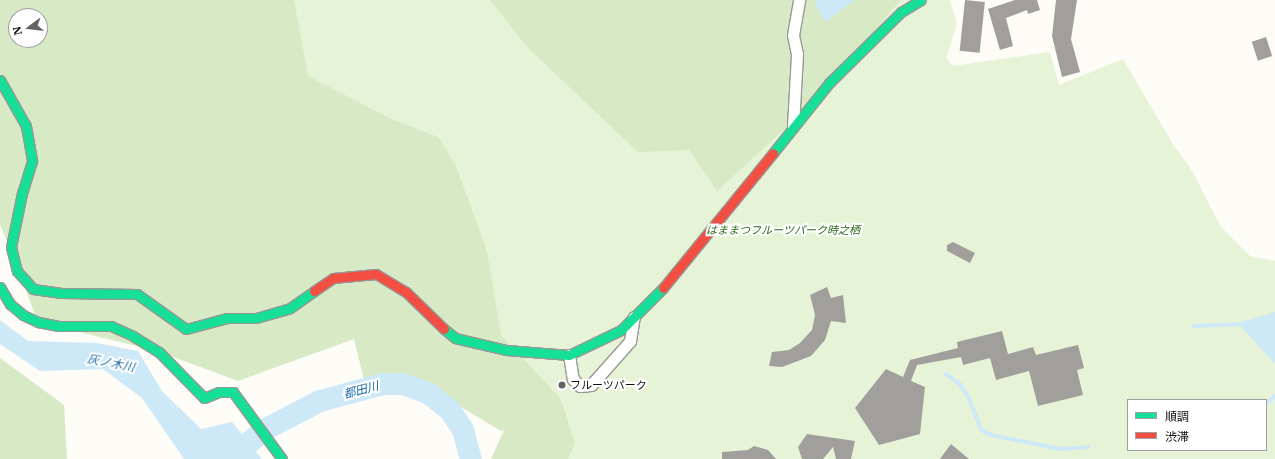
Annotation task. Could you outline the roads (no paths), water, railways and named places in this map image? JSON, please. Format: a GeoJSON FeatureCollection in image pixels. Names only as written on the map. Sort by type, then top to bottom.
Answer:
{"type":"FeatureCollection","features":[{"type":"Feature","properties":{"kind":"street"},"geometry":{"type":"LineString","coordinates":[[793,126],[797,54],[793,35],[799,0]]}},
{"type":"Feature","properties":{"kind":"street"},"geometry":{"type":"LineString","coordinates":[[0,80],[26,126],[32,161],[22,193],[11,247],[17,272],[33,289],[60,293],[137,294],[186,329],[227,318],[256,318],[290,308],[333,278],[376,274],[406,292],[437,324],[455,338],[506,350],[570,355],[621,330],[676,275],[793,126],[829,83],[902,12],[920,0]]}},
{"type":"Feature","properties":{"kind":"street"},"geometry":{"type":"LineString","coordinates":[[0,287],[10,304],[23,315],[38,322],[58,326],[111,326],[133,336],[159,352],[204,398],[219,392],[233,392],[282,459]]}},
{"type":"Feature","properties":{"kind":"street"},"geometry":{"type":"LineString","coordinates":[[570,355],[573,379],[580,386],[591,385],[630,341],[634,317]]}},
{"type":"Feature","properties":{"kind":"water"},"geometry":{"type":"Polygon","coordinates":[[[816,0],[854,0],[825,22],[816,5],[816,0]]]}},
{"type":"Feature","properties":{"kind":"water"},"geometry":{"type":"Polygon","coordinates":[[[1275,312],[1275,364],[1242,328],[1241,322],[1275,312]]]}},
{"type":"Feature","properties":{"kind":"water","name":"灰ノ木川"},"geometry":{"type":"Polygon","coordinates":[[[0,320],[28,341],[96,343],[138,351],[162,391],[201,429],[232,422],[262,459],[184,459],[142,398],[103,369],[40,371],[0,344],[0,320]]]}},
{"type":"Feature","properties":{"kind":"waterway"},"geometry":{"type":"LineString","coordinates":[[1193,326],[1246,324]]}},
{"type":"Feature","properties":{"kind":"waterway"},"geometry":{"type":"LineString","coordinates":[[946,374],[961,385],[969,398],[982,430],[991,435],[1060,449],[1088,447]]}},
{"type":"Feature","properties":{"kind":"waterway","name":"都田川"},"geometry":{"type":"LineString","coordinates":[[230,459],[264,430],[320,401],[383,384],[403,384],[428,393],[450,410],[463,430],[471,459]]}},
{"type":"Feature","properties":{"kind":"waterway"},"geometry":{"type":"LineString","coordinates":[[1267,403],[1275,396]]}},
{"type":"Feature","properties":{"kind":"place","name":"フルーツパーク"},"geometry":{"type":"Point","coordinates":[562,385]}},
{"type":"Feature","properties":{"kind":"park label","name":"はままつフルーツパーク時之栖"},"geometry":{"type":"Point","coordinates":[783,230]}}]}
